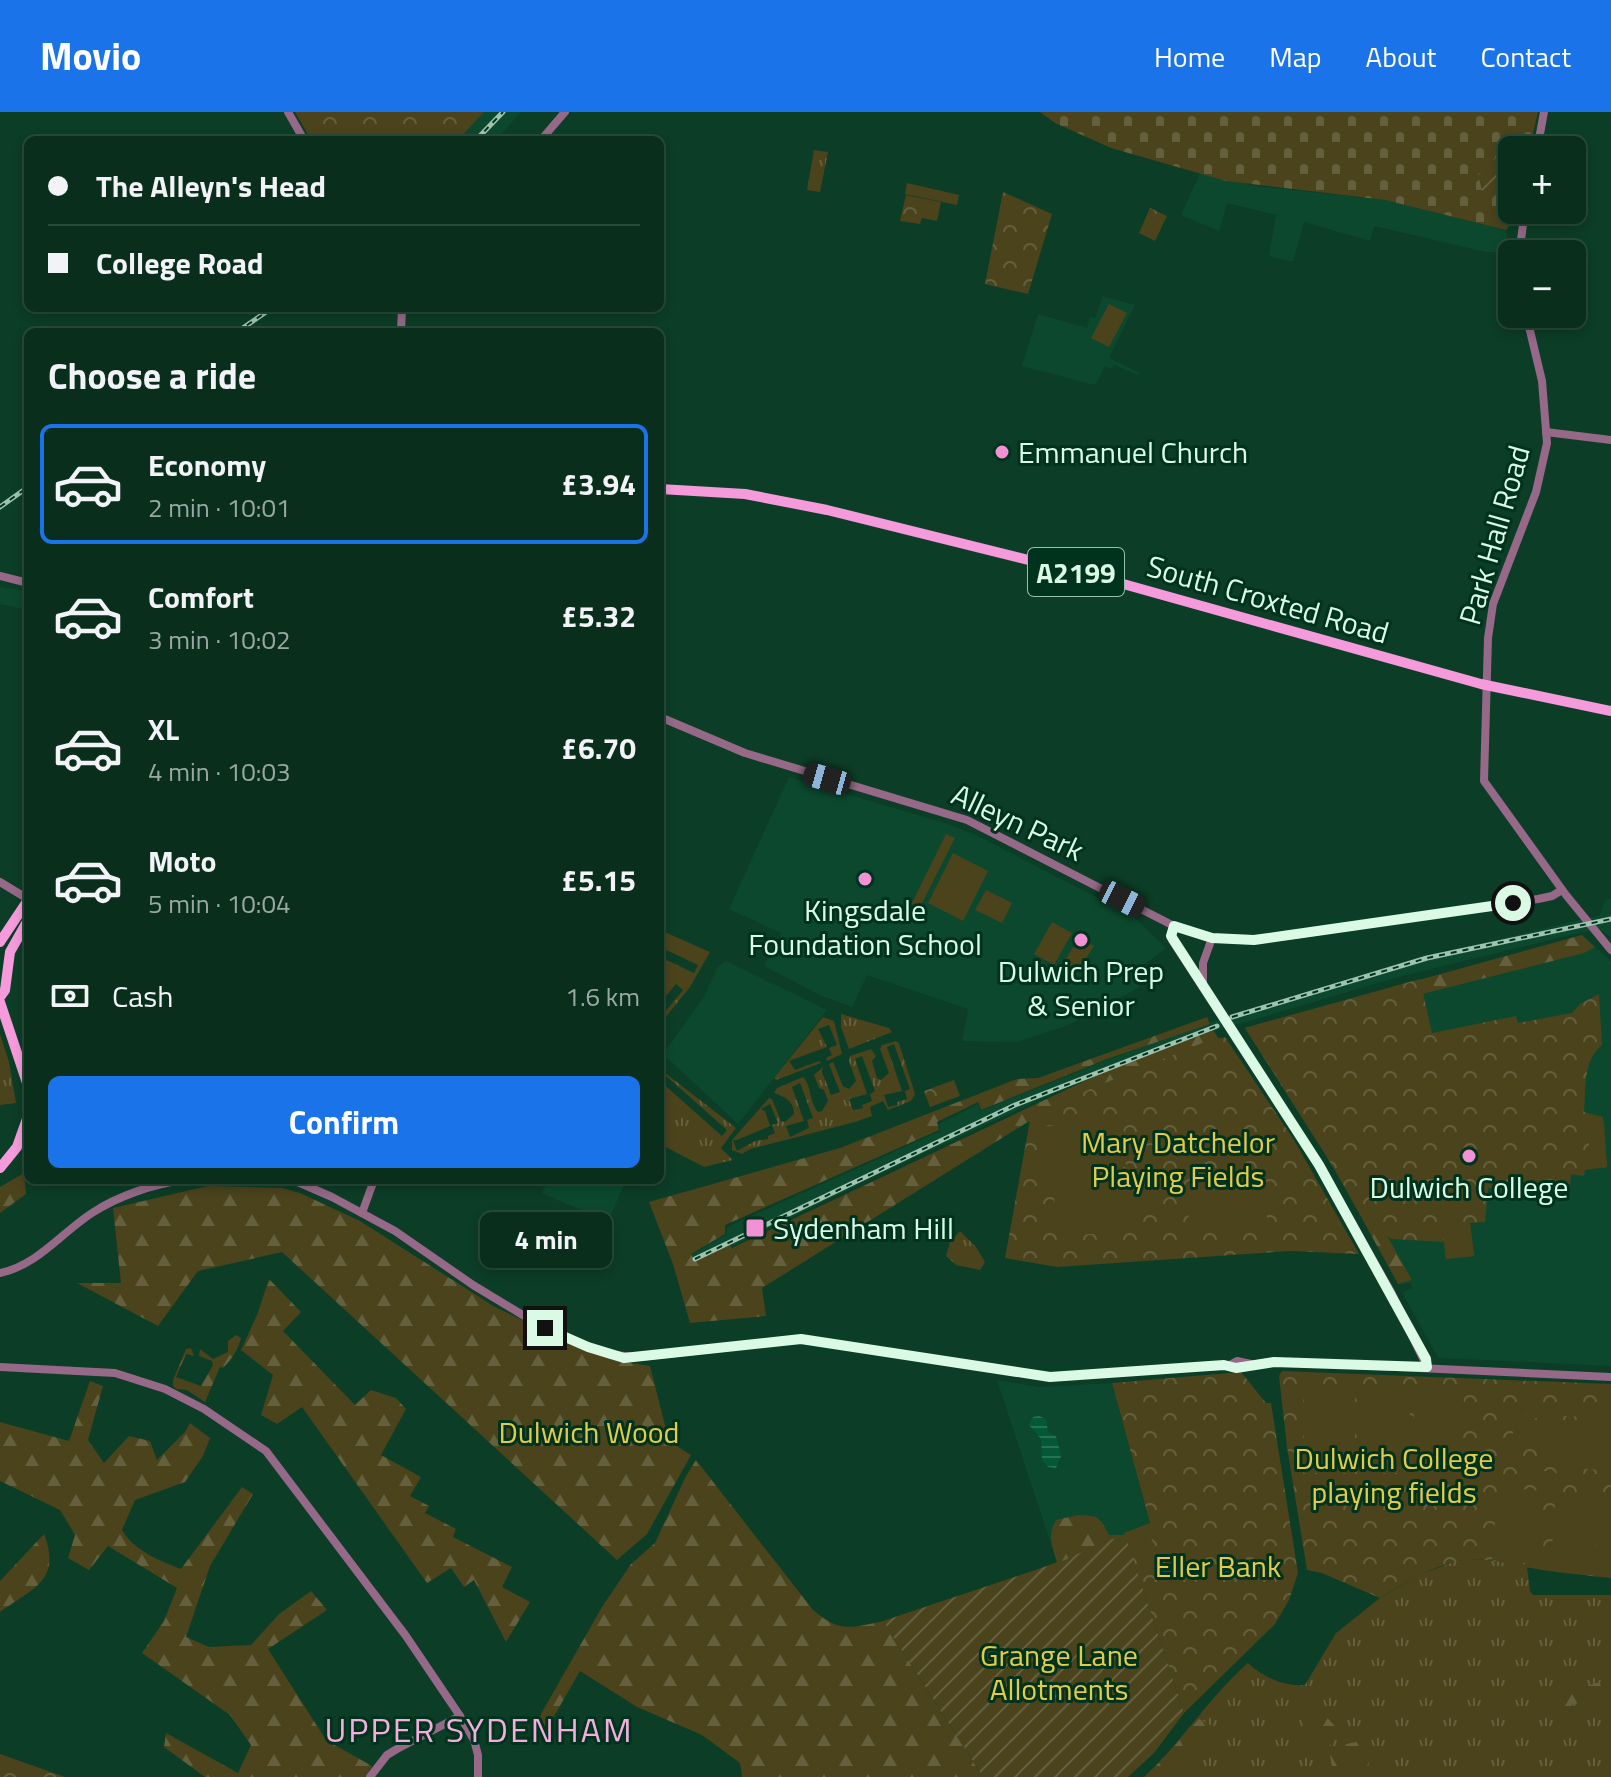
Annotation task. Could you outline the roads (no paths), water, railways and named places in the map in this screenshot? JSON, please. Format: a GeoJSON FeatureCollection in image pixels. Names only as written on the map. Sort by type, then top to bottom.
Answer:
{"type":"FeatureCollection","features":[{"type":"Feature","properties":{"kind":"main road","name":"South Croxted Road"},"geometry":{"type":"LineString","coordinates":[[664,489],[751,494],[827,510],[1109,580],[1486,686]]}},
{"type":"Feature","properties":{"kind":"main road","name":"A2199"},"geometry":{"type":"LineString","coordinates":[[1486,686],[1611,711]]}},
{"type":"Feature","properties":{"kind":"main road"},"geometry":{"type":"LineString","coordinates":[[0,942],[24,905]]}},
{"type":"Feature","properties":{"kind":"main road"},"geometry":{"type":"LineString","coordinates":[[24,927],[10,952],[5,990],[0,1000],[24,1074]]}},
{"type":"Feature","properties":{"kind":"main road"},"geometry":{"type":"LineString","coordinates":[[0,1168],[11,1157],[24,1126]]}},
{"type":"Feature","properties":{"kind":"street"},"geometry":{"type":"LineString","coordinates":[[288,112],[302,136]]}},
{"type":"Feature","properties":{"kind":"street"},"geometry":{"type":"LineString","coordinates":[[544,136],[565,112]]}},
{"type":"Feature","properties":{"kind":"street"},"geometry":{"type":"LineString","coordinates":[[1540,136],[1544,112]]}},
{"type":"Feature","properties":{"kind":"street","name":"Park Hall Road"},"geometry":{"type":"LineString","coordinates":[[1529,328],[1542,381],[1547,443],[1536,492],[1493,604],[1488,638],[1484,781],[1562,890]]}},
{"type":"Feature","properties":{"kind":"street"},"geometry":{"type":"LineString","coordinates":[[1546,432],[1611,440]]}},
{"type":"Feature","properties":{"kind":"street"},"geometry":{"type":"LineString","coordinates":[[0,576],[24,582]]}},
{"type":"Feature","properties":{"kind":"street","name":"Alleyn Park"},"geometry":{"type":"LineString","coordinates":[[664,719],[745,753],[967,820],[1174,926],[1212,938],[1254,940],[1319,932],[1538,899],[1562,890]]}},
{"type":"Feature","properties":{"kind":"street"},"geometry":{"type":"LineString","coordinates":[[0,882],[24,897]]}},
{"type":"Feature","properties":{"kind":"street"},"geometry":{"type":"LineString","coordinates":[[1562,890],[1611,950]]}},
{"type":"Feature","properties":{"kind":"street"},"geometry":{"type":"LineString","coordinates":[[1174,926],[1172,940],[1280,1103],[1347,1213],[1418,1344],[1427,1367]]}},
{"type":"Feature","properties":{"kind":"street"},"geometry":{"type":"LineString","coordinates":[[1203,988],[1203,963],[1212,938]]}},
{"type":"Feature","properties":{"kind":"street"},"geometry":{"type":"LineString","coordinates":[[0,1273],[24,1265],[110,1202],[168,1184]]}},
{"type":"Feature","properties":{"kind":"street"},"geometry":{"type":"LineString","coordinates":[[301,1184],[362,1213],[423,1249],[473,1285],[531,1320],[567,1339],[611,1355],[640,1357],[801,1339],[1050,1377],[1230,1365],[1247,1361],[1251,1364],[1427,1367],[1611,1377]]}},
{"type":"Feature","properties":{"kind":"street"},"geometry":{"type":"LineString","coordinates":[[362,1213],[373,1184]]}},
{"type":"Feature","properties":{"kind":"street"},"geometry":{"type":"LineString","coordinates":[[0,1367],[115,1373],[165,1389],[204,1409],[266,1451],[406,1636],[460,1716],[474,1740],[478,1777]]}},
{"type":"Feature","properties":{"kind":"street"},"geometry":{"type":"LineString","coordinates":[[370,1777],[387,1755],[460,1716]]}},
{"type":"Feature","properties":{"kind":"railway"},"geometry":{"type":"LineString","coordinates":[[480,136],[503,112]]}},
{"type":"Feature","properties":{"kind":"railway"},"geometry":{"type":"LineString","coordinates":[[243,328],[266,312]]}},
{"type":"Feature","properties":{"kind":"railway"},"geometry":{"type":"LineString","coordinates":[[0,507],[24,490]]}},
{"type":"Feature","properties":{"kind":"railway"},"geometry":{"type":"LineString","coordinates":[[1232,1017],[1427,958],[1611,919]]}},
{"type":"Feature","properties":{"kind":"railway"},"geometry":{"type":"LineString","coordinates":[[695,1259],[1015,1105],[1217,1026]]}},
{"type":"Feature","properties":{"kind":"place","name":"Emmanuel Church"},"geometry":{"type":"Point","coordinates":[1002,452]}},
{"type":"Feature","properties":{"kind":"place","name":"Kingsdale Foundation School"},"geometry":{"type":"Point","coordinates":[865,879]}},
{"type":"Feature","properties":{"kind":"place","name":"Dulwich Prep & Senior"},"geometry":{"type":"Point","coordinates":[1081,940]}},
{"type":"Feature","properties":{"kind":"place","name":"Dulwich College"},"geometry":{"type":"Point","coordinates":[1469,1156]}},
{"type":"Feature","properties":{"kind":"place","name":"Sydenham Hill"},"geometry":{"type":"Point","coordinates":[755,1228]}},
{"type":"Feature","properties":{"kind":"district","name":"UPPER SYDENHAM"},"geometry":{"type":"Point","coordinates":[479,1729]}},
{"type":"Feature","properties":{"kind":"park label","name":"Mary Datchelor Playing Fields"},"geometry":{"type":"Point","coordinates":[1178,1159]}},
{"type":"Feature","properties":{"kind":"park label","name":"Dulwich Wood"},"geometry":{"type":"Point","coordinates":[589,1432]}},
{"type":"Feature","properties":{"kind":"park label","name":"Dulwich College playing fields"},"geometry":{"type":"Point","coordinates":[1394,1475]}},
{"type":"Feature","properties":{"kind":"park label","name":"Eller Bank"},"geometry":{"type":"Point","coordinates":[1218,1566]}},
{"type":"Feature","properties":{"kind":"park label","name":"Grange Lane Allotments"},"geometry":{"type":"Point","coordinates":[1059,1672]}}]}
